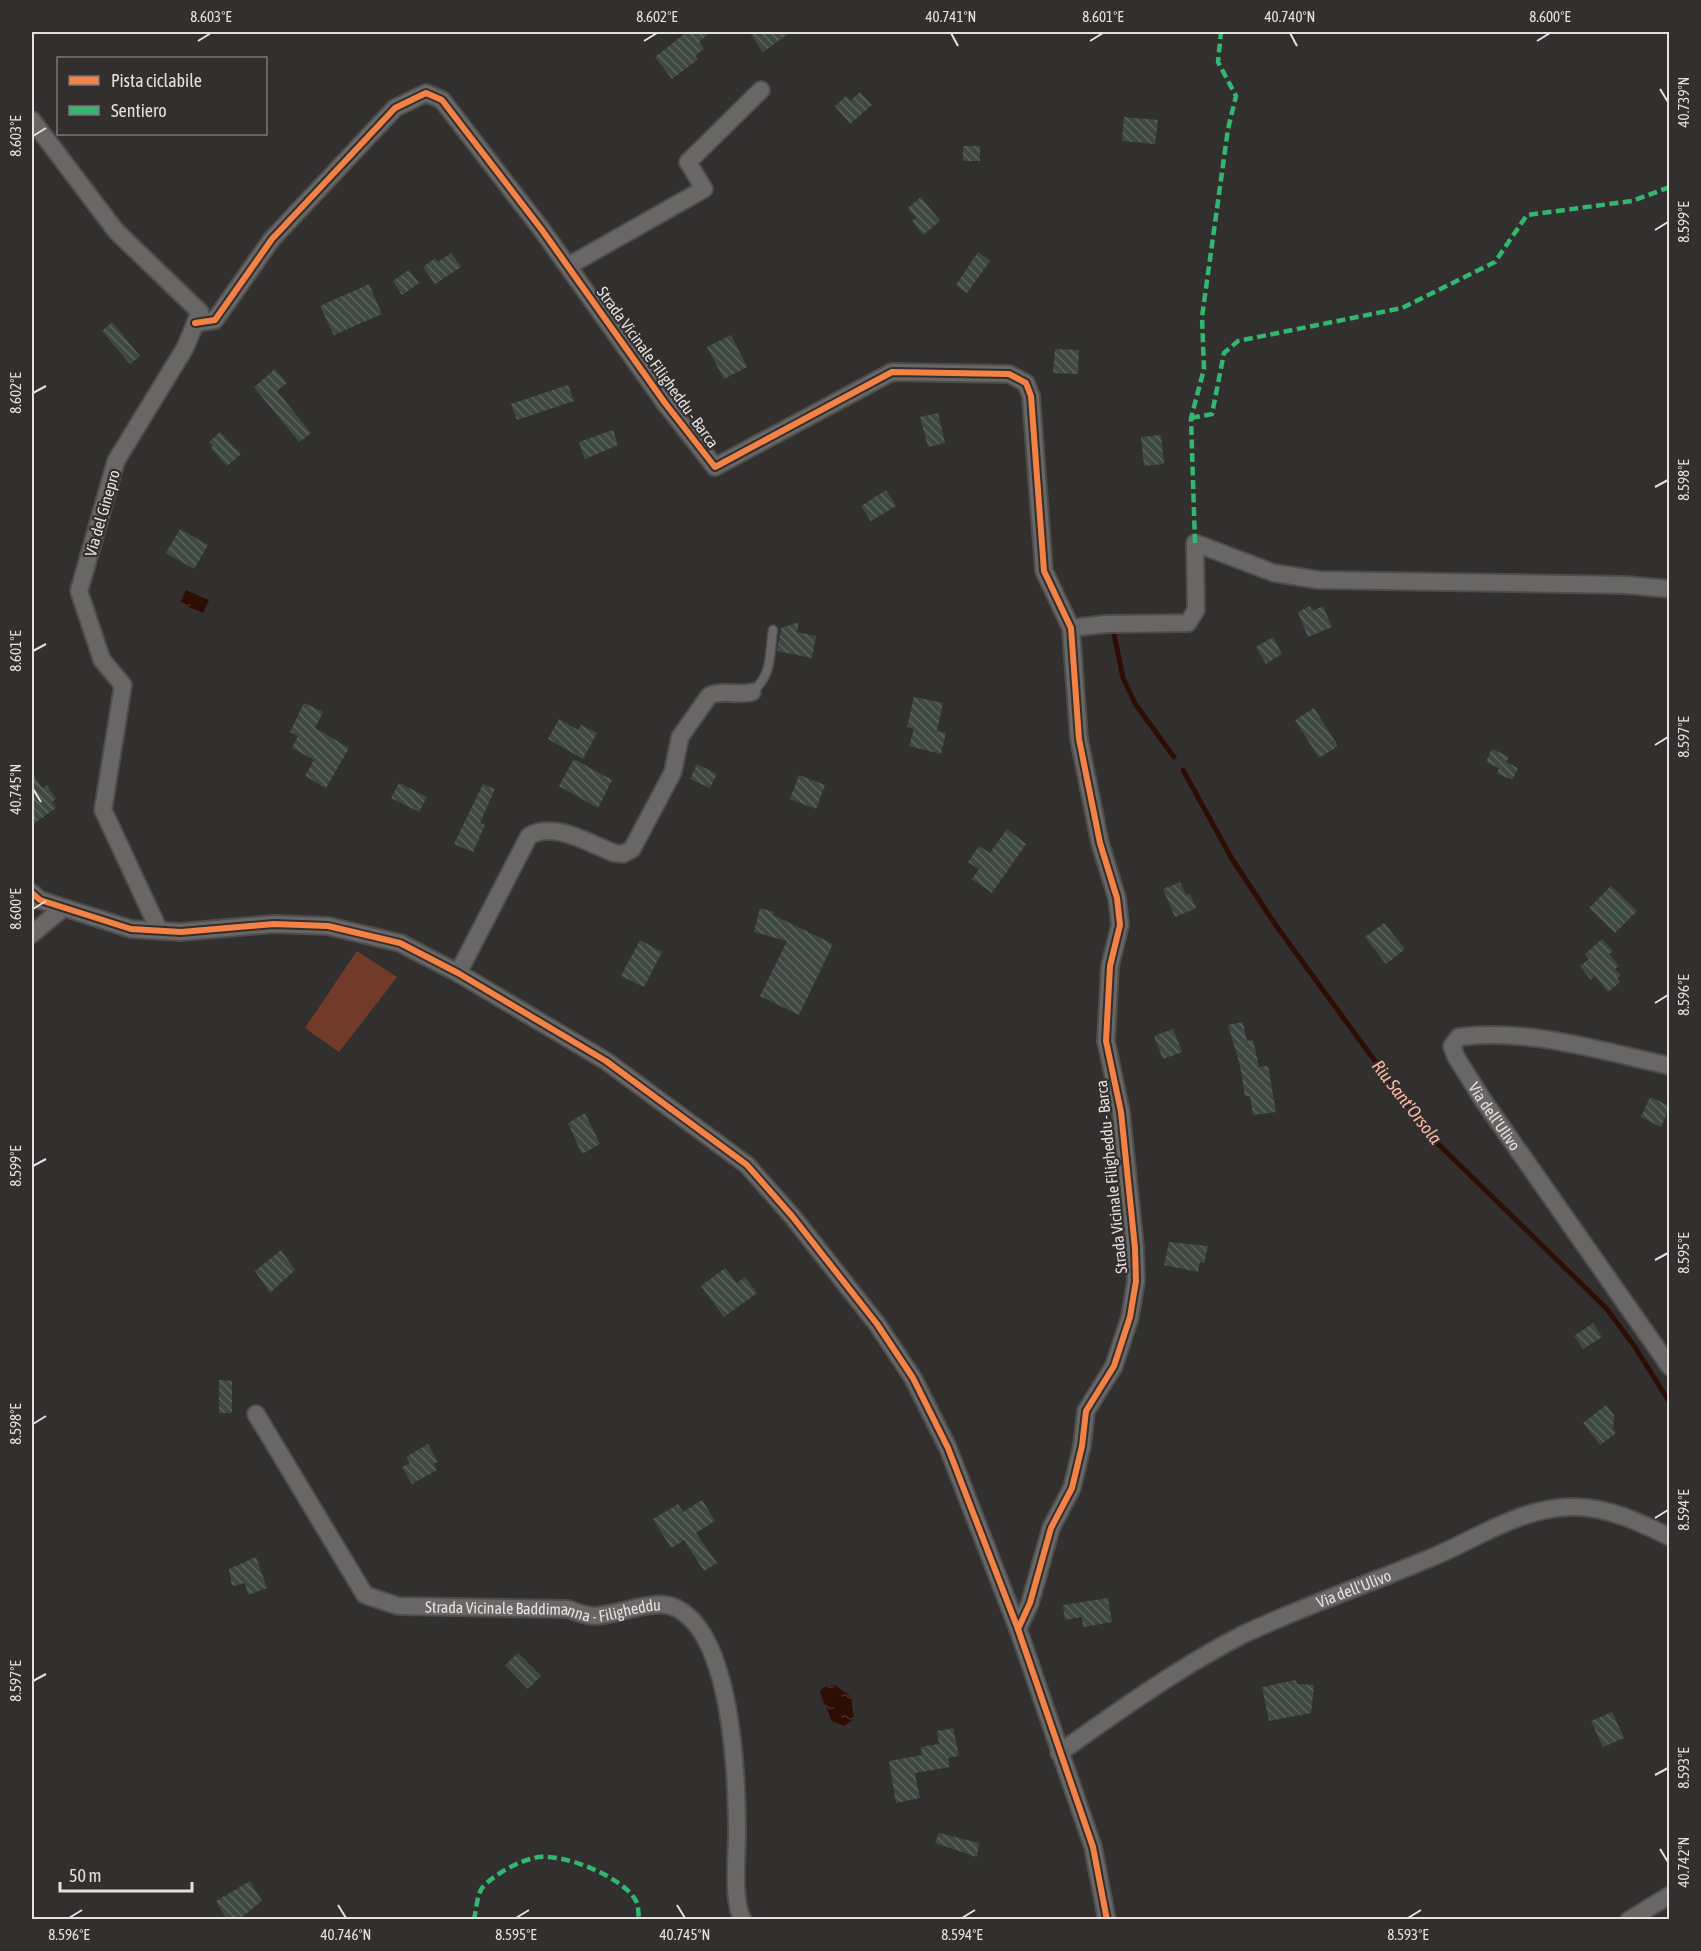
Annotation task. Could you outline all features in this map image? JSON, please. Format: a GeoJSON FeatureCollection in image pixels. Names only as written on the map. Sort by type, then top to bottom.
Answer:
{"type":"FeatureCollection","features":[{"type":"Feature","properties":{"kind":"street"},"geometry":{"type":"LineString","coordinates":[[568,266],[704,189],[688,162],[761,90]]}},
{"type":"Feature","properties":{"kind":"street","name":"Strada Vicinale Filigheddu - Barca"},"geometry":{"type":"LineString","coordinates":[[195,323],[215,320],[272,239],[395,108],[426,93],[442,100],[568,266],[665,403],[715,467],[892,372],[1010,374],[1026,383],[1031,396],[1044,571],[1071,628],[1079,739],[1100,843],[1117,898],[1120,925],[1110,966],[1106,1041],[1120,1112],[1135,1248],[1136,1281],[1130,1317],[1114,1366],[1086,1411],[1082,1446],[1072,1488],[1050,1528],[1030,1603],[1018,1629]]}},
{"type":"Feature","properties":{"kind":"street"},"geometry":{"type":"LineString","coordinates":[[32,120],[116,231],[200,312],[195,323]]}},
{"type":"Feature","properties":{"kind":"street","name":"Via del Ginepro"},"geometry":{"type":"LineString","coordinates":[[159,930],[103,810],[123,685],[102,660],[79,591],[116,461],[185,348],[195,323]]}},
{"type":"Feature","properties":{"kind":"street"},"geometry":{"type":"LineString","coordinates":[[1071,628],[1106,624],[1188,623],[1196,610],[1195,543],[1274,573],[1319,580],[1670,588]]}},
{"type":"Feature","properties":{"kind":"street"},"geometry":{"type":"LineString","coordinates":[[458,973],[529,836],[540,830],[556,830],[623,855],[632,849],[673,772],[680,737],[709,696],[715,693],[740,695],[752,692]]}},
{"type":"Feature","properties":{"kind":"street"},"geometry":{"type":"LineString","coordinates":[[32,893],[40,900],[131,929],[181,932],[274,924],[328,926],[400,943],[458,973],[606,1061],[747,1166],[792,1216],[877,1324],[913,1378],[948,1448],[1018,1629],[1093,1847],[1107,1920]]}},
{"type":"Feature","properties":{"kind":"street"},"geometry":{"type":"LineString","coordinates":[[32,934],[63,908]]}},
{"type":"Feature","properties":{"kind":"street","name":"Via dell'Ulivo"},"geometry":{"type":"LineString","coordinates":[[1670,1066],[1550,1039],[1482,1034],[1459,1037],[1452,1046],[1456,1057],[1489,1109],[1670,1367]]}},
{"type":"Feature","properties":{"kind":"street","name":"Strada Vicinale Baddimanna - Filigheddu"},"geometry":{"type":"LineString","coordinates":[[256,1414],[365,1595],[398,1605],[568,1610],[593,1616],[669,1606],[686,1614],[702,1636],[721,1675],[733,1734],[737,1884],[743,1920]]}},
{"type":"Feature","properties":{"kind":"street","name":"Via dell'Ulivo"},"geometry":{"type":"LineString","coordinates":[[1059,1753],[1150,1690],[1242,1636],[1448,1551],[1485,1531],[1533,1513],[1576,1507],[1622,1516],[1670,1537]]}},
{"type":"Feature","properties":{"kind":"street"},"geometry":{"type":"LineString","coordinates":[[1629,1920],[1670,1895]]}},
{"type":"Feature","properties":{"kind":"lane"},"geometry":{"type":"LineString","coordinates":[[752,692],[763,683],[769,670],[773,630]]}},
{"type":"Feature","properties":{"kind":"shaded area"},"geometry":{"type":"Polygon","coordinates":[[[357,951],[397,977],[339,1052],[305,1028],[357,951]]]}},
{"type":"Feature","properties":{"kind":"water"},"geometry":{"type":"Polygon","coordinates":[[[186,590],[209,600],[203,613],[180,603],[186,590]]]}},
{"type":"Feature","properties":{"kind":"water"},"geometry":{"type":"Polygon","coordinates":[[[835,1685],[851,1697],[854,1719],[844,1726],[832,1721],[820,1693],[824,1687],[835,1685]]]}},
{"type":"Feature","properties":{"kind":"building"},"geometry":{"type":"Polygon","coordinates":[[[687,32],[711,32],[699,42],[704,49],[695,56],[698,59],[672,79],[655,57],[687,32]]]}},
{"type":"Feature","properties":{"kind":"building"},"geometry":{"type":"Polygon","coordinates":[[[749,32],[791,32],[763,52],[749,32]]]}},
{"type":"Feature","properties":{"kind":"building"},"geometry":{"type":"Polygon","coordinates":[[[860,92],[872,105],[850,124],[835,106],[846,96],[850,101],[860,92]]]}},
{"type":"Feature","properties":{"kind":"building"},"geometry":{"type":"Polygon","coordinates":[[[1124,117],[1158,120],[1155,144],[1122,141],[1124,117]]]}},
{"type":"Feature","properties":{"kind":"building"},"geometry":{"type":"Polygon","coordinates":[[[963,146],[980,146],[980,161],[963,161],[963,146]]]}},
{"type":"Feature","properties":{"kind":"building"},"geometry":{"type":"Polygon","coordinates":[[[921,197],[940,221],[923,235],[912,221],[916,218],[908,208],[921,197]]]}},
{"type":"Feature","properties":{"kind":"building"},"geometry":{"type":"Polygon","coordinates":[[[978,252],[990,261],[967,293],[956,285],[978,252]]]}},
{"type":"Feature","properties":{"kind":"building"},"geometry":{"type":"Polygon","coordinates":[[[451,253],[461,267],[435,284],[423,267],[435,258],[438,262],[451,253]]]}},
{"type":"Feature","properties":{"kind":"building"},"geometry":{"type":"Polygon","coordinates":[[[409,270],[419,283],[402,295],[393,281],[409,270]]]}},
{"type":"Feature","properties":{"kind":"building"},"geometry":{"type":"Polygon","coordinates":[[[369,284],[382,314],[334,335],[320,306],[369,284]]]}},
{"type":"Feature","properties":{"kind":"building"},"geometry":{"type":"Polygon","coordinates":[[[112,322],[140,356],[130,364],[102,331],[112,322]]]}},
{"type":"Feature","properties":{"kind":"building"},"geometry":{"type":"Polygon","coordinates":[[[731,335],[747,367],[724,379],[707,347],[731,335]]]}},
{"type":"Feature","properties":{"kind":"building"},"geometry":{"type":"Polygon","coordinates":[[[1055,349],[1079,350],[1078,374],[1053,373],[1055,349]]]}},
{"type":"Feature","properties":{"kind":"building"},"geometry":{"type":"Polygon","coordinates":[[[275,369],[287,383],[277,391],[311,433],[299,442],[254,387],[275,369]]]}},
{"type":"Feature","properties":{"kind":"building"},"geometry":{"type":"Polygon","coordinates":[[[568,385],[574,401],[517,420],[511,404],[568,385]]]}},
{"type":"Feature","properties":{"kind":"building"},"geometry":{"type":"Polygon","coordinates":[[[938,413],[945,443],[928,447],[920,417],[938,413]]]}},
{"type":"Feature","properties":{"kind":"building"},"geometry":{"type":"Polygon","coordinates":[[[613,430],[618,445],[585,459],[579,442],[613,430]]]}},
{"type":"Feature","properties":{"kind":"building"},"geometry":{"type":"Polygon","coordinates":[[[220,432],[241,454],[227,466],[211,448],[213,446],[209,442],[220,432]]]}},
{"type":"Feature","properties":{"kind":"building"},"geometry":{"type":"Polygon","coordinates":[[[1161,435],[1164,464],[1144,466],[1141,437],[1161,435]]]}},
{"type":"Feature","properties":{"kind":"building"},"geometry":{"type":"Polygon","coordinates":[[[886,490],[896,506],[871,521],[861,506],[886,490]]]}},
{"type":"Feature","properties":{"kind":"building"},"geometry":{"type":"Polygon","coordinates":[[[180,529],[208,545],[194,569],[166,553],[180,529]]]}},
{"type":"Feature","properties":{"kind":"building"},"geometry":{"type":"Polygon","coordinates":[[[1310,606],[1312,611],[1323,606],[1332,627],[1308,637],[1298,612],[1310,606]]]}},
{"type":"Feature","properties":{"kind":"building"},"geometry":{"type":"Polygon","coordinates":[[[799,622],[797,632],[816,636],[812,658],[777,651],[781,628],[799,622]]]}},
{"type":"Feature","properties":{"kind":"building"},"geometry":{"type":"Polygon","coordinates":[[[1273,637],[1282,654],[1266,664],[1256,647],[1273,637]]]}},
{"type":"Feature","properties":{"kind":"building"},"geometry":{"type":"Polygon","coordinates":[[[914,697],[943,703],[937,731],[946,733],[941,754],[909,746],[914,729],[907,727],[914,697]]]}},
{"type":"Feature","properties":{"kind":"building"},"geometry":{"type":"Polygon","coordinates":[[[304,703],[323,712],[315,728],[349,748],[326,788],[305,776],[314,760],[292,748],[298,736],[290,732],[304,703]]]}},
{"type":"Feature","properties":{"kind":"building"},"geometry":{"type":"Polygon","coordinates":[[[1314,708],[1338,746],[1319,758],[1295,720],[1314,708]]]}},
{"type":"Feature","properties":{"kind":"building"},"geometry":{"type":"Polygon","coordinates":[[[559,719],[578,730],[581,725],[597,733],[583,759],[548,739],[559,719]]]}},
{"type":"Feature","properties":{"kind":"building"},"geometry":{"type":"Polygon","coordinates":[[[1492,749],[1509,757],[1506,762],[1518,768],[1512,780],[1497,773],[1499,768],[1486,762],[1492,749]]]}},
{"type":"Feature","properties":{"kind":"building"},"geometry":{"type":"Polygon","coordinates":[[[574,759],[612,780],[598,808],[559,786],[574,759]]]}},
{"type":"Feature","properties":{"kind":"building"},"geometry":{"type":"Polygon","coordinates":[[[697,764],[717,774],[710,788],[690,779],[697,764]]]}},
{"type":"Feature","properties":{"kind":"building"},"geometry":{"type":"Polygon","coordinates":[[[32,772],[42,788],[47,785],[56,799],[52,802],[56,808],[32,825],[32,772]]]}},
{"type":"Feature","properties":{"kind":"building"},"geometry":{"type":"Polygon","coordinates":[[[799,775],[825,785],[816,809],[790,799],[799,775]]]}},
{"type":"Feature","properties":{"kind":"building"},"geometry":{"type":"Polygon","coordinates":[[[399,783],[427,797],[419,812],[391,798],[399,783]]]}},
{"type":"Feature","properties":{"kind":"building"},"geometry":{"type":"Polygon","coordinates":[[[483,784],[495,789],[480,823],[485,825],[473,852],[454,844],[483,784]]]}},
{"type":"Feature","properties":{"kind":"building"},"geometry":{"type":"Polygon","coordinates":[[[1007,829],[1026,844],[992,893],[972,879],[979,869],[968,862],[979,846],[990,853],[1007,829]]]}},
{"type":"Feature","properties":{"kind":"building"},"geometry":{"type":"Polygon","coordinates":[[[1180,882],[1186,895],[1190,894],[1196,908],[1175,917],[1163,889],[1180,882]]]}},
{"type":"Feature","properties":{"kind":"building"},"geometry":{"type":"Polygon","coordinates":[[[1611,886],[1637,911],[1615,933],[1589,908],[1611,886]]]}},
{"type":"Feature","properties":{"kind":"building"},"geometry":{"type":"Polygon","coordinates":[[[760,908],[774,912],[773,915],[833,944],[799,1015],[760,996],[787,941],[754,932],[760,908]]]}},
{"type":"Feature","properties":{"kind":"building"},"geometry":{"type":"Polygon","coordinates":[[[1384,923],[1405,949],[1386,964],[1365,937],[1384,923]]]}},
{"type":"Feature","properties":{"kind":"building"},"geometry":{"type":"Polygon","coordinates":[[[1602,939],[1613,951],[1609,954],[1619,966],[1615,969],[1621,975],[1617,978],[1620,982],[1608,992],[1595,976],[1591,980],[1580,966],[1589,959],[1585,954],[1602,939]]]}},
{"type":"Feature","properties":{"kind":"building"},"geometry":{"type":"Polygon","coordinates":[[[640,940],[662,952],[644,987],[621,976],[640,940]]]}},
{"type":"Feature","properties":{"kind":"building"},"geometry":{"type":"Polygon","coordinates":[[[1243,1022],[1247,1041],[1253,1040],[1259,1067],[1268,1066],[1276,1112],[1253,1115],[1250,1096],[1245,1096],[1240,1065],[1228,1025],[1243,1022]]]}},
{"type":"Feature","properties":{"kind":"building"},"geometry":{"type":"Polygon","coordinates":[[[1173,1029],[1182,1052],[1163,1059],[1154,1036],[1173,1029]]]}},
{"type":"Feature","properties":{"kind":"building"},"geometry":{"type":"Polygon","coordinates":[[[1650,1097],[1670,1106],[1661,1127],[1641,1117],[1650,1097]]]}},
{"type":"Feature","properties":{"kind":"building"},"geometry":{"type":"Polygon","coordinates":[[[585,1113],[600,1144],[582,1154],[568,1123],[585,1113]]]}},
{"type":"Feature","properties":{"kind":"building"},"geometry":{"type":"Polygon","coordinates":[[[1169,1242],[1208,1246],[1204,1263],[1200,1262],[1198,1272],[1164,1265],[1169,1242]]]}},
{"type":"Feature","properties":{"kind":"building"},"geometry":{"type":"Polygon","coordinates":[[[281,1250],[295,1270],[270,1293],[255,1271],[281,1250]]]}},
{"type":"Feature","properties":{"kind":"building"},"geometry":{"type":"Polygon","coordinates":[[[725,1268],[737,1283],[745,1277],[757,1293],[724,1317],[701,1286],[725,1268]]]}},
{"type":"Feature","properties":{"kind":"building"},"geometry":{"type":"Polygon","coordinates":[[[1593,1323],[1602,1337],[1583,1349],[1574,1336],[1593,1323]]]}},
{"type":"Feature","properties":{"kind":"building"},"geometry":{"type":"Polygon","coordinates":[[[219,1380],[232,1381],[232,1413],[219,1413],[219,1380]]]}},
{"type":"Feature","properties":{"kind":"building"},"geometry":{"type":"Polygon","coordinates":[[[1606,1405],[1614,1415],[1613,1429],[1616,1433],[1600,1445],[1583,1423],[1606,1405]]]}},
{"type":"Feature","properties":{"kind":"building"},"geometry":{"type":"Polygon","coordinates":[[[428,1444],[438,1462],[433,1464],[437,1470],[412,1484],[402,1467],[410,1463],[406,1457],[428,1444]]]}},
{"type":"Feature","properties":{"kind":"building"},"geometry":{"type":"Polygon","coordinates":[[[702,1500],[715,1521],[696,1533],[717,1563],[704,1571],[684,1540],[671,1548],[653,1519],[678,1504],[683,1512],[702,1500]]]}},
{"type":"Feature","properties":{"kind":"building"},"geometry":{"type":"Polygon","coordinates":[[[256,1557],[267,1588],[248,1595],[245,1583],[232,1586],[229,1569],[256,1557]]]}},
{"type":"Feature","properties":{"kind":"building"},"geometry":{"type":"Polygon","coordinates":[[[1108,1598],[1112,1622],[1083,1627],[1082,1617],[1065,1620],[1063,1605],[1108,1598]]]}},
{"type":"Feature","properties":{"kind":"building"},"geometry":{"type":"Polygon","coordinates":[[[518,1653],[541,1676],[528,1689],[505,1665],[518,1653]]]}},
{"type":"Feature","properties":{"kind":"building"},"geometry":{"type":"Polygon","coordinates":[[[1296,1680],[1297,1684],[1314,1685],[1311,1713],[1269,1721],[1262,1687],[1296,1680]]]}},
{"type":"Feature","properties":{"kind":"building"},"geometry":{"type":"Polygon","coordinates":[[[1612,1712],[1624,1738],[1603,1747],[1591,1721],[1612,1712]]]}},
{"type":"Feature","properties":{"kind":"building"},"geometry":{"type":"Polygon","coordinates":[[[953,1728],[959,1756],[948,1758],[950,1767],[915,1773],[920,1798],[896,1803],[889,1761],[922,1755],[921,1747],[939,1744],[937,1731],[953,1728]]]}},
{"type":"Feature","properties":{"kind":"building"},"geometry":{"type":"Polygon","coordinates":[[[939,1833],[979,1843],[977,1857],[935,1843],[939,1833]]]}},
{"type":"Feature","properties":{"kind":"building"},"geometry":{"type":"Polygon","coordinates":[[[250,1881],[262,1901],[238,1920],[227,1920],[216,1901],[250,1881]]]}},
{"type":"Feature","properties":{"kind":"waterway","name":"Riu Sant'Orsola"},"geometry":{"type":"LineString","coordinates":[[1113,629],[1123,678],[1136,705],[1174,757]]}},
{"type":"Feature","properties":{"kind":"waterway","name":"Riu Sant'Orsola"},"geometry":{"type":"LineString","coordinates":[[1183,770],[1232,859],[1277,927],[1429,1135],[1606,1308],[1635,1347],[1670,1403]]}},
{"type":"Feature","properties":{"kind":"marked path"},"geometry":{"type":"LineString","coordinates":[[1195,543],[1191,418],[1204,369],[1202,317],[1228,129],[1236,96],[1218,62],[1221,32]]}},
{"type":"Feature","properties":{"kind":"marked path"},"geometry":{"type":"LineString","coordinates":[[1191,418],[1212,414],[1224,353],[1238,341],[1402,308],[1495,262],[1527,215],[1632,201],[1670,187]]}},
{"type":"Feature","properties":{"kind":"marked path"},"geometry":{"type":"LineString","coordinates":[[474,1920],[479,1895],[487,1883],[520,1863],[545,1857],[575,1862],[619,1883],[636,1901],[639,1920]]}},
{"type":"Feature","properties":{"kind":"cycle path"},"geometry":{"type":"LineString","coordinates":[[195,323],[215,320],[272,239],[395,108],[426,93],[442,100],[542,230],[665,403],[715,467],[892,372],[1009,374],[1026,383],[1031,396],[1044,571],[1071,628],[1079,739],[1100,843],[1117,898],[1120,925],[1110,966],[1106,1041],[1121,1112],[1135,1248],[1136,1281],[1130,1317],[1114,1366],[1086,1411],[1082,1446],[1072,1488],[1051,1528],[1030,1603],[1018,1629]]}},
{"type":"Feature","properties":{"kind":"cycle path"},"geometry":{"type":"LineString","coordinates":[[32,893],[40,900],[131,929],[181,932],[274,924],[328,926],[400,943],[458,973],[606,1061],[747,1165],[792,1216],[877,1324],[913,1378],[948,1448],[1018,1629],[1093,1847],[1107,1920]]}}]}
